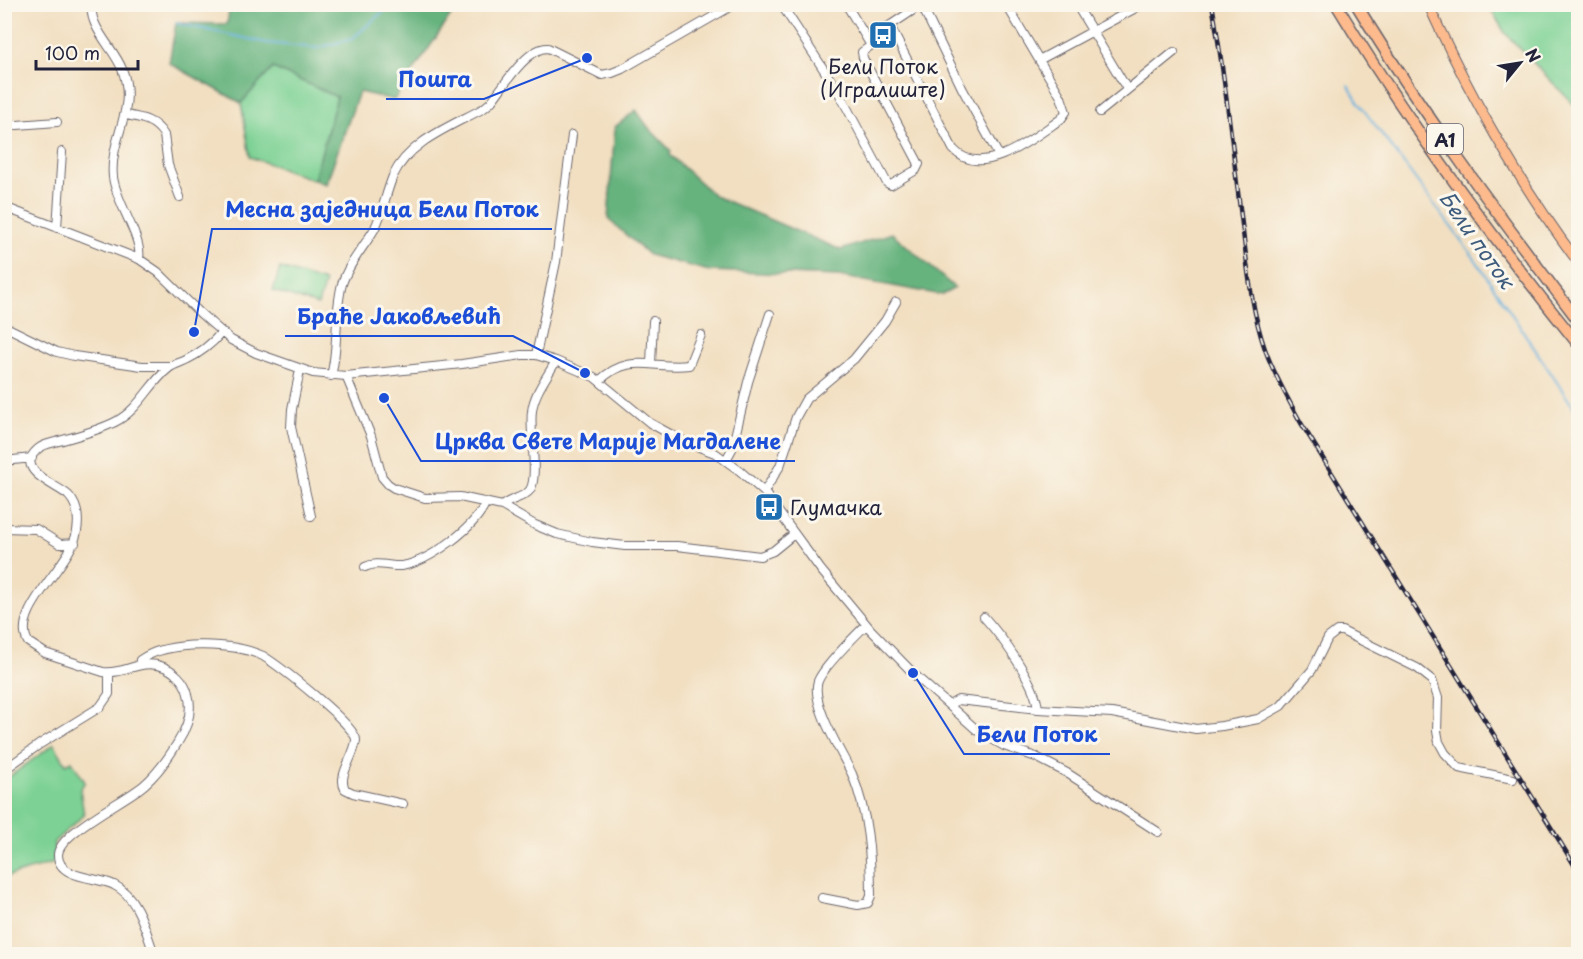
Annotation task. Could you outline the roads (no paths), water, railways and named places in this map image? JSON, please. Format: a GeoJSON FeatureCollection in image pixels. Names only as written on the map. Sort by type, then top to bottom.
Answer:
{"type":"FeatureCollection","features":[{"type":"Feature","properties":{"kind":"highway","name":"A1"},"geometry":{"type":"LineString","coordinates":[[1336,4],[1423,138],[1520,270],[1578,344]]}},
{"type":"Feature","properties":{"kind":"highway","name":"A1"},"geometry":{"type":"LineString","coordinates":[[1356,4],[1391,62],[1438,129],[1509,229],[1578,320]]}},
{"type":"Feature","properties":{"kind":"main road"},"geometry":{"type":"LineString","coordinates":[[1428,4],[1493,130],[1537,203],[1578,262]]}},
{"type":"Feature","properties":{"kind":"street"},"geometry":{"type":"LineString","coordinates":[[331,376],[335,356],[339,302],[344,280],[379,219],[393,177],[408,155],[434,136],[484,108],[528,56],[540,49],[548,48],[606,75],[622,69],[735,4]]}},
{"type":"Feature","properties":{"kind":"street"},"geometry":{"type":"LineString","coordinates":[[782,4],[839,93],[887,183],[892,184],[919,166],[862,56],[863,51],[870,45],[846,4]]}},
{"type":"Feature","properties":{"kind":"street"},"geometry":{"type":"LineString","coordinates":[[890,26],[954,149],[962,157],[968,158],[999,156],[1020,146],[1061,118],[1066,112],[1061,97],[1006,4]]}},
{"type":"Feature","properties":{"kind":"street"},"geometry":{"type":"LineString","coordinates":[[1076,4],[1127,89]]}},
{"type":"Feature","properties":{"kind":"street"},"geometry":{"type":"LineString","coordinates":[[1039,60],[1110,24],[1143,4]]}},
{"type":"Feature","properties":{"kind":"street"},"geometry":{"type":"LineString","coordinates":[[90,5],[93,22],[114,53],[126,80],[128,97],[126,115],[114,152],[113,177],[118,198],[140,250],[139,259]]}},
{"type":"Feature","properties":{"kind":"street"},"geometry":{"type":"LineString","coordinates":[[868,40],[921,5],[966,97],[999,156]]}},
{"type":"Feature","properties":{"kind":"street"},"geometry":{"type":"LineString","coordinates":[[1100,112],[1174,52]]}},
{"type":"Feature","properties":{"kind":"street"},"geometry":{"type":"LineString","coordinates":[[126,115],[148,120],[161,129],[171,176],[180,197]]}},
{"type":"Feature","properties":{"kind":"street"},"geometry":{"type":"LineString","coordinates":[[4,126],[57,122]]}},
{"type":"Feature","properties":{"kind":"street"},"geometry":{"type":"LineString","coordinates":[[536,355],[556,262],[572,135]]}},
{"type":"Feature","properties":{"kind":"street"},"geometry":{"type":"LineString","coordinates":[[57,228],[62,152]]}},
{"type":"Feature","properties":{"kind":"street"},"geometry":{"type":"LineString","coordinates":[[4,207],[139,259],[158,272],[221,333],[256,353],[300,370],[331,376],[346,376],[536,355],[556,361],[599,381],[650,423],[726,460],[764,492],[866,625],[897,657],[978,730],[1004,746],[1036,757],[1067,773],[1158,832]]}},
{"type":"Feature","properties":{"kind":"street"},"geometry":{"type":"LineString","coordinates":[[764,492],[780,466],[796,417],[806,399],[854,358],[891,314],[896,302]]}},
{"type":"Feature","properties":{"kind":"street"},"geometry":{"type":"LineString","coordinates":[[726,460],[732,449],[748,382],[770,314]]}},
{"type":"Feature","properties":{"kind":"street"},"geometry":{"type":"LineString","coordinates":[[651,363],[653,321]]}},
{"type":"Feature","properties":{"kind":"street"},"geometry":{"type":"LineString","coordinates":[[4,326],[57,351],[142,366],[171,366]]}},
{"type":"Feature","properties":{"kind":"street"},"geometry":{"type":"LineString","coordinates":[[154,954],[137,912],[126,894],[114,885],[67,871],[62,867],[58,856],[61,845],[70,835],[128,797],[154,776],[187,726],[190,701],[182,682],[166,668],[150,664],[109,673],[45,653],[32,645],[25,636],[27,613],[75,543],[78,525],[75,504],[63,490],[39,477],[32,466],[32,458],[39,447],[98,429],[118,420],[142,399],[171,366],[202,351],[221,333]]}},
{"type":"Feature","properties":{"kind":"street"},"geometry":{"type":"LineString","coordinates":[[599,381],[626,365],[651,363],[688,365],[701,335]]}},
{"type":"Feature","properties":{"kind":"street"},"geometry":{"type":"LineString","coordinates":[[502,506],[525,494],[533,483],[530,432],[533,401],[556,361]]}},
{"type":"Feature","properties":{"kind":"street"},"geometry":{"type":"LineString","coordinates":[[142,366],[158,379]]}},
{"type":"Feature","properties":{"kind":"street"},"geometry":{"type":"LineString","coordinates":[[300,370],[292,409],[291,427],[311,516]]}},
{"type":"Feature","properties":{"kind":"street"},"geometry":{"type":"LineString","coordinates":[[346,376],[371,436],[380,471],[388,484],[425,498],[460,497],[486,502],[502,506],[535,525],[557,534],[613,545],[677,546],[760,556],[773,551],[794,534]]}},
{"type":"Feature","properties":{"kind":"street"},"geometry":{"type":"LineString","coordinates":[[4,461],[32,458]]}},
{"type":"Feature","properties":{"kind":"street"},"geometry":{"type":"LineString","coordinates":[[365,567],[376,564],[400,566],[414,563],[430,555],[460,534],[486,502]]}},
{"type":"Feature","properties":{"kind":"street"},"geometry":{"type":"LineString","coordinates":[[4,528],[36,529],[60,544],[75,543]]}},
{"type":"Feature","properties":{"kind":"street"},"geometry":{"type":"LineString","coordinates":[[984,617],[999,634],[1030,684],[1038,709]]}},
{"type":"Feature","properties":{"kind":"street"},"geometry":{"type":"LineString","coordinates":[[822,898],[858,905],[867,904],[871,896],[870,857],[864,811],[852,774],[820,707],[817,687],[822,675],[866,625]]}},
{"type":"Feature","properties":{"kind":"street"},"geometry":{"type":"LineString","coordinates":[[949,705],[958,700],[1038,709],[1112,713],[1196,729],[1258,719],[1277,708],[1289,697],[1312,670],[1328,638],[1337,631],[1342,631],[1417,668],[1432,680],[1438,698],[1439,742],[1458,768],[1513,779]]}},
{"type":"Feature","properties":{"kind":"street"},"geometry":{"type":"LineString","coordinates":[[139,665],[140,660],[154,652],[191,646],[216,645],[254,652],[263,656],[338,715],[353,732],[355,744],[343,780],[345,789],[352,793],[403,804]]}},
{"type":"Feature","properties":{"kind":"street"},"geometry":{"type":"LineString","coordinates":[[4,770],[40,744],[100,707],[106,700],[110,688],[109,673]]}},
{"type":"Feature","properties":{"kind":"waterway","name":"Бели поток"},"geometry":{"type":"LineString","coordinates":[[176,23],[267,43],[317,48],[352,39],[395,4]]}},
{"type":"Feature","properties":{"kind":"waterway","name":"Бели поток"},"geometry":{"type":"LineString","coordinates":[[1348,85],[1360,105],[1475,259],[1578,414]]}},
{"type":"Feature","properties":{"kind":"railway"},"geometry":{"type":"LineString","coordinates":[[1212,4],[1251,291],[1257,321],[1273,368],[1301,423],[1578,871]]}},
{"type":"Feature","properties":{"kind":"place","name":"Бели Поток (Игралиште)"},"geometry":{"type":"Point","coordinates":[883,35]}},
{"type":"Feature","properties":{"kind":"place","name":"Пошта"},"geometry":{"type":"Point","coordinates":[587,58]}},
{"type":"Feature","properties":{"kind":"place","name":"Месна заједница Бели Поток"},"geometry":{"type":"Point","coordinates":[194,332]}},
{"type":"Feature","properties":{"kind":"place","name":"Браће Јаковљевић"},"geometry":{"type":"Point","coordinates":[585,373]}},
{"type":"Feature","properties":{"kind":"place","name":"Црква Свете Марије Магдалене"},"geometry":{"type":"Point","coordinates":[384,398]}},
{"type":"Feature","properties":{"kind":"place","name":"Глумачка"},"geometry":{"type":"Point","coordinates":[769,507]}},
{"type":"Feature","properties":{"kind":"place","name":"Бели Поток"},"geometry":{"type":"Point","coordinates":[913,673]}}]}
